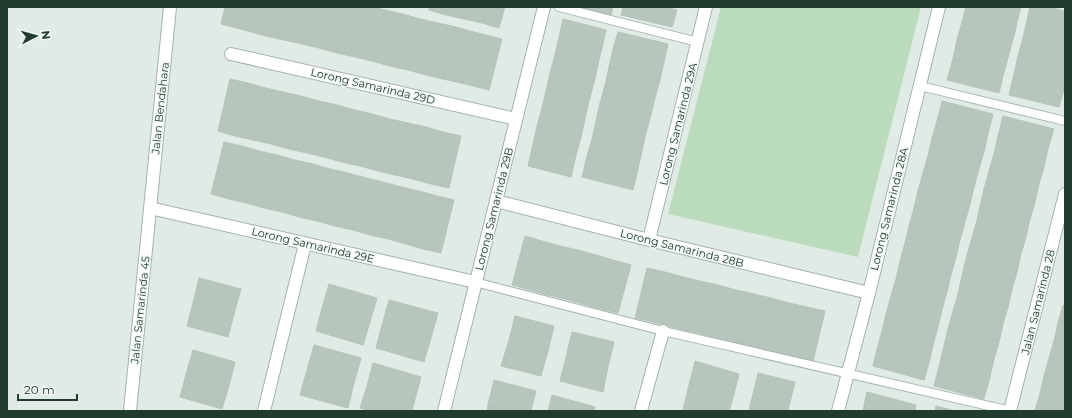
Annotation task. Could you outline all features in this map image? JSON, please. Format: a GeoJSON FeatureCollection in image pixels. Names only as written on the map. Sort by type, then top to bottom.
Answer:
{"type":"FeatureCollection","features":[{"type":"Feature","properties":{"kind":"street","name":"Jalan Bendahara"},"geometry":{"type":"LineString","coordinates":[[150,208],[170,7]]}},
{"type":"Feature","properties":{"kind":"street","name":"Lorong Samarinda 29B"},"geometry":{"type":"LineString","coordinates":[[444,411],[544,7]]}},
{"type":"Feature","properties":{"kind":"street","name":"Lorong Samarinda 29A"},"geometry":{"type":"LineString","coordinates":[[649,240],[706,7]]}},
{"type":"Feature","properties":{"kind":"street","name":"Lorong Samarinda 28A"},"geometry":{"type":"LineString","coordinates":[[838,411],[869,293],[939,7]]}},
{"type":"Feature","properties":{"kind":"street","name":"Lorong Samarinda 29D"},"geometry":{"type":"LineString","coordinates":[[231,54],[516,119]]}},
{"type":"Feature","properties":{"kind":"street","name":"Jalan Samarinda 28"},"geometry":{"type":"LineString","coordinates":[[1010,411],[1065,194]]}},
{"type":"Feature","properties":{"kind":"street","name":"Lorong Samarinda 28B"},"geometry":{"type":"LineString","coordinates":[[496,201],[649,240],[869,293]]}},
{"type":"Feature","properties":{"kind":"street","name":"Lorong Samarinda 29E"},"geometry":{"type":"LineString","coordinates":[[150,208],[475,282]]}},
{"type":"Feature","properties":{"kind":"street","name":"Jalan Samarinda 45"},"geometry":{"type":"LineString","coordinates":[[130,411],[150,208]]}},
{"type":"Feature","properties":{"kind":"street"},"geometry":{"type":"LineString","coordinates":[[264,411],[305,244]]}},
{"type":"Feature","properties":{"kind":"street"},"geometry":{"type":"LineString","coordinates":[[641,411],[663,331]]}},
{"type":"Feature","properties":{"kind":"lane"},"geometry":{"type":"LineString","coordinates":[[559,7],[698,42]]}},
{"type":"Feature","properties":{"kind":"lane"},"geometry":{"type":"LineString","coordinates":[[920,86],[1065,121]]}},
{"type":"Feature","properties":{"kind":"lane"},"geometry":{"type":"LineString","coordinates":[[475,282],[663,331],[1010,411]]}},
{"type":"Feature","properties":{"kind":"green space"},"geometry":{"type":"Polygon","coordinates":[[[721,7],[921,7],[858,257],[668,214],[721,7]]]}},
{"type":"Feature","properties":{"kind":"building"},"geometry":{"type":"Polygon","coordinates":[[[225,7],[254,7],[248,31],[221,24],[225,7]]]}},
{"type":"Feature","properties":{"kind":"building"},"geometry":{"type":"Polygon","coordinates":[[[254,7],[273,7],[266,36],[248,31],[254,7]]]}},
{"type":"Feature","properties":{"kind":"building"},"geometry":{"type":"Polygon","coordinates":[[[273,7],[292,7],[284,40],[266,36],[273,7]]]}},
{"type":"Feature","properties":{"kind":"building"},"geometry":{"type":"Polygon","coordinates":[[[292,7],[311,7],[302,44],[284,40],[292,7]]]}},
{"type":"Feature","properties":{"kind":"building"},"geometry":{"type":"Polygon","coordinates":[[[311,7],[329,7],[319,48],[302,44],[311,7]]]}},
{"type":"Feature","properties":{"kind":"building"},"geometry":{"type":"Polygon","coordinates":[[[329,7],[348,7],[337,53],[319,48],[329,7]]]}},
{"type":"Feature","properties":{"kind":"building"},"geometry":{"type":"Polygon","coordinates":[[[348,7],[367,7],[355,57],[337,53],[348,7]]]}},
{"type":"Feature","properties":{"kind":"building"},"geometry":{"type":"Polygon","coordinates":[[[367,7],[385,10],[372,61],[355,57],[367,7]]]}},
{"type":"Feature","properties":{"kind":"building"},"geometry":{"type":"Polygon","coordinates":[[[429,7],[448,7],[446,15],[429,10],[429,7]]]}},
{"type":"Feature","properties":{"kind":"building"},"geometry":{"type":"Polygon","coordinates":[[[448,7],[467,7],[464,19],[446,15],[448,7]]]}},
{"type":"Feature","properties":{"kind":"building"},"geometry":{"type":"Polygon","coordinates":[[[467,7],[486,7],[482,23],[464,19],[467,7]]]}},
{"type":"Feature","properties":{"kind":"building"},"geometry":{"type":"Polygon","coordinates":[[[486,7],[505,7],[499,28],[482,23],[486,7]]]}},
{"type":"Feature","properties":{"kind":"building"},"geometry":{"type":"Polygon","coordinates":[[[579,7],[613,7],[611,15],[579,7]]]}},
{"type":"Feature","properties":{"kind":"building"},"geometry":{"type":"Polygon","coordinates":[[[623,7],[665,7],[677,10],[672,27],[621,15],[623,7]]]}},
{"type":"Feature","properties":{"kind":"building"},"geometry":{"type":"Polygon","coordinates":[[[966,7],[975,7],[1018,18],[1014,36],[962,22],[966,7]]]}},
{"type":"Feature","properties":{"kind":"building"},"geometry":{"type":"Polygon","coordinates":[[[975,7],[1021,7],[1018,18],[975,7]]]}},
{"type":"Feature","properties":{"kind":"building"},"geometry":{"type":"Polygon","coordinates":[[[1030,7],[1048,7],[1065,11],[1065,30],[1027,20],[1030,7]]]}},
{"type":"Feature","properties":{"kind":"building"},"geometry":{"type":"Polygon","coordinates":[[[385,10],[403,14],[390,66],[372,61],[385,10]]]}},
{"type":"Feature","properties":{"kind":"building"},"geometry":{"type":"Polygon","coordinates":[[[403,14],[420,19],[408,70],[390,66],[403,14]]]}},
{"type":"Feature","properties":{"kind":"building"},"geometry":{"type":"Polygon","coordinates":[[[420,19],[438,23],[426,75],[408,70],[420,19]]]}},
{"type":"Feature","properties":{"kind":"building"},"geometry":{"type":"Polygon","coordinates":[[[563,19],[606,30],[602,48],[559,37],[563,19]]]}},
{"type":"Feature","properties":{"kind":"building"},"geometry":{"type":"Polygon","coordinates":[[[1027,20],[1065,30],[1065,49],[1023,38],[1027,20]]]}},
{"type":"Feature","properties":{"kind":"building"},"geometry":{"type":"Polygon","coordinates":[[[962,22],[1014,36],[1009,54],[957,40],[962,22]]]}},
{"type":"Feature","properties":{"kind":"building"},"geometry":{"type":"Polygon","coordinates":[[[438,23],[456,27],[443,79],[426,75],[438,23]]]}},
{"type":"Feature","properties":{"kind":"building"},"geometry":{"type":"Polygon","coordinates":[[[456,27],[474,32],[461,83],[443,79],[456,27]]]}},
{"type":"Feature","properties":{"kind":"building"},"geometry":{"type":"Polygon","coordinates":[[[474,32],[502,39],[489,90],[461,83],[474,32]]]}},
{"type":"Feature","properties":{"kind":"building"},"geometry":{"type":"Polygon","coordinates":[[[618,32],[668,44],[664,62],[613,49],[618,32]]]}},
{"type":"Feature","properties":{"kind":"building"},"geometry":{"type":"Polygon","coordinates":[[[559,37],[602,48],[598,65],[555,55],[559,37]]]}},
{"type":"Feature","properties":{"kind":"building"},"geometry":{"type":"Polygon","coordinates":[[[1023,38],[1065,49],[1065,68],[1018,56],[1023,38]]]}},
{"type":"Feature","properties":{"kind":"building"},"geometry":{"type":"Polygon","coordinates":[[[957,40],[1009,54],[1004,72],[953,58],[957,40]]]}},
{"type":"Feature","properties":{"kind":"building"},"geometry":{"type":"Polygon","coordinates":[[[613,49],[664,62],[660,80],[609,67],[613,49]]]}},
{"type":"Feature","properties":{"kind":"building"},"geometry":{"type":"Polygon","coordinates":[[[555,55],[598,65],[594,83],[550,73],[555,55]]]}},
{"type":"Feature","properties":{"kind":"building"},"geometry":{"type":"Polygon","coordinates":[[[1018,56],[1065,68],[1065,86],[1014,74],[1018,56]]]}},
{"type":"Feature","properties":{"kind":"building"},"geometry":{"type":"Polygon","coordinates":[[[953,58],[1004,72],[999,93],[947,80],[953,58]]]}},
{"type":"Feature","properties":{"kind":"building"},"geometry":{"type":"Polygon","coordinates":[[[609,67],[660,80],[655,98],[605,85],[609,67]]]}},
{"type":"Feature","properties":{"kind":"building"},"geometry":{"type":"Polygon","coordinates":[[[550,73],[594,83],[589,101],[546,91],[550,73]]]}},
{"type":"Feature","properties":{"kind":"building"},"geometry":{"type":"Polygon","coordinates":[[[1014,74],[1065,86],[1059,107],[1009,95],[1014,74]]]}},
{"type":"Feature","properties":{"kind":"building"},"geometry":{"type":"Polygon","coordinates":[[[230,79],[248,83],[235,136],[218,131],[230,79]]]}},
{"type":"Feature","properties":{"kind":"building"},"geometry":{"type":"Polygon","coordinates":[[[248,83],[266,88],[253,140],[235,136],[248,83]]]}},
{"type":"Feature","properties":{"kind":"building"},"geometry":{"type":"Polygon","coordinates":[[[605,85],[655,98],[651,115],[600,103],[605,85]]]}},
{"type":"Feature","properties":{"kind":"building"},"geometry":{"type":"Polygon","coordinates":[[[266,88],[283,92],[271,144],[253,140],[266,88]]]}},
{"type":"Feature","properties":{"kind":"building"},"geometry":{"type":"Polygon","coordinates":[[[546,91],[589,101],[585,119],[542,108],[546,91]]]}},
{"type":"Feature","properties":{"kind":"building"},"geometry":{"type":"Polygon","coordinates":[[[283,92],[301,96],[289,149],[271,144],[283,92]]]}},
{"type":"Feature","properties":{"kind":"building"},"geometry":{"type":"Polygon","coordinates":[[[301,96],[319,101],[307,153],[289,149],[301,96]]]}},
{"type":"Feature","properties":{"kind":"building"},"geometry":{"type":"Polygon","coordinates":[[[319,101],[337,105],[324,157],[307,153],[319,101]]]}},
{"type":"Feature","properties":{"kind":"building"},"geometry":{"type":"Polygon","coordinates":[[[942,101],[993,114],[988,134],[937,121],[942,101]]]}},
{"type":"Feature","properties":{"kind":"building"},"geometry":{"type":"Polygon","coordinates":[[[600,103],[651,115],[646,133],[596,121],[600,103]]]}},
{"type":"Feature","properties":{"kind":"building"},"geometry":{"type":"Polygon","coordinates":[[[337,105],[355,110],[342,162],[324,157],[337,105]]]}},
{"type":"Feature","properties":{"kind":"building"},"geometry":{"type":"Polygon","coordinates":[[[542,108],[585,119],[581,137],[537,126],[542,108]]]}},
{"type":"Feature","properties":{"kind":"building"},"geometry":{"type":"Polygon","coordinates":[[[355,110],[372,114],[360,166],[342,162],[355,110]]]}},
{"type":"Feature","properties":{"kind":"building"},"geometry":{"type":"Polygon","coordinates":[[[372,114],[390,119],[378,171],[360,166],[372,114]]]}},
{"type":"Feature","properties":{"kind":"building"},"geometry":{"type":"Polygon","coordinates":[[[1003,116],[1054,129],[1048,149],[998,136],[1003,116]]]}},
{"type":"Feature","properties":{"kind":"building"},"geometry":{"type":"Polygon","coordinates":[[[390,119],[408,123],[395,175],[378,171],[390,119]]]}},
{"type":"Feature","properties":{"kind":"building"},"geometry":{"type":"Polygon","coordinates":[[[596,121],[646,133],[642,151],[592,139],[596,121]]]}},
{"type":"Feature","properties":{"kind":"building"},"geometry":{"type":"Polygon","coordinates":[[[937,121],[988,134],[984,152],[932,138],[937,121]]]}},
{"type":"Feature","properties":{"kind":"building"},"geometry":{"type":"Polygon","coordinates":[[[408,123],[426,127],[413,179],[395,175],[408,123]]]}},
{"type":"Feature","properties":{"kind":"building"},"geometry":{"type":"Polygon","coordinates":[[[537,126],[581,137],[576,155],[533,144],[537,126]]]}},
{"type":"Feature","properties":{"kind":"building"},"geometry":{"type":"Polygon","coordinates":[[[426,127],[443,132],[431,184],[413,179],[426,127]]]}},
{"type":"Feature","properties":{"kind":"building"},"geometry":{"type":"Polygon","coordinates":[[[443,132],[461,136],[449,188],[431,184],[443,132]]]}},
{"type":"Feature","properties":{"kind":"building"},"geometry":{"type":"Polygon","coordinates":[[[998,136],[1048,149],[1044,167],[994,154],[998,136]]]}},
{"type":"Feature","properties":{"kind":"building"},"geometry":{"type":"Polygon","coordinates":[[[932,138],[984,152],[979,169],[928,156],[932,138]]]}},
{"type":"Feature","properties":{"kind":"building"},"geometry":{"type":"Polygon","coordinates":[[[592,139],[642,151],[638,169],[587,156],[592,139]]]}},
{"type":"Feature","properties":{"kind":"building"},"geometry":{"type":"Polygon","coordinates":[[[224,142],[242,146],[229,199],[211,194],[224,142]]]}},
{"type":"Feature","properties":{"kind":"building"},"geometry":{"type":"Polygon","coordinates":[[[533,144],[576,155],[571,177],[528,166],[533,144]]]}},
{"type":"Feature","properties":{"kind":"building"},"geometry":{"type":"Polygon","coordinates":[[[242,146],[259,151],[246,203],[229,199],[242,146]]]}},
{"type":"Feature","properties":{"kind":"building"},"geometry":{"type":"Polygon","coordinates":[[[259,151],[277,155],[264,208],[246,203],[259,151]]]}},
{"type":"Feature","properties":{"kind":"building"},"geometry":{"type":"Polygon","coordinates":[[[994,154],[1044,167],[1039,184],[989,171],[994,154]]]}},
{"type":"Feature","properties":{"kind":"building"},"geometry":{"type":"Polygon","coordinates":[[[277,155],[295,160],[282,212],[264,208],[277,155]]]}},
{"type":"Feature","properties":{"kind":"building"},"geometry":{"type":"Polygon","coordinates":[[[587,156],[638,169],[633,190],[582,177],[587,156]]]}},
{"type":"Feature","properties":{"kind":"building"},"geometry":{"type":"Polygon","coordinates":[[[928,156],[979,169],[974,187],[923,173],[928,156]]]}},
{"type":"Feature","properties":{"kind":"building"},"geometry":{"type":"Polygon","coordinates":[[[295,160],[313,164],[299,217],[282,212],[295,160]]]}},
{"type":"Feature","properties":{"kind":"building"},"geometry":{"type":"Polygon","coordinates":[[[313,164],[330,169],[317,221],[299,217],[313,164]]]}},
{"type":"Feature","properties":{"kind":"building"},"geometry":{"type":"Polygon","coordinates":[[[330,169],[348,173],[335,226],[317,221],[330,169]]]}},
{"type":"Feature","properties":{"kind":"building"},"geometry":{"type":"Polygon","coordinates":[[[989,171],[1039,184],[1035,202],[984,189],[989,171]]]}},
{"type":"Feature","properties":{"kind":"building"},"geometry":{"type":"Polygon","coordinates":[[[348,173],[366,178],[353,230],[335,226],[348,173]]]}},
{"type":"Feature","properties":{"kind":"building"},"geometry":{"type":"Polygon","coordinates":[[[923,173],[974,187],[970,204],[918,191],[923,173]]]}},
{"type":"Feature","properties":{"kind":"building"},"geometry":{"type":"Polygon","coordinates":[[[366,178],[383,182],[370,235],[353,230],[366,178]]]}},
{"type":"Feature","properties":{"kind":"building"},"geometry":{"type":"Polygon","coordinates":[[[383,182],[401,187],[388,239],[370,235],[383,182]]]}},
{"type":"Feature","properties":{"kind":"building"},"geometry":{"type":"Polygon","coordinates":[[[401,187],[419,191],[406,244],[388,239],[401,187]]]}},
{"type":"Feature","properties":{"kind":"building"},"geometry":{"type":"Polygon","coordinates":[[[984,189],[1035,202],[1030,219],[980,206],[984,189]]]}},
{"type":"Feature","properties":{"kind":"building"},"geometry":{"type":"Polygon","coordinates":[[[419,191],[437,196],[423,249],[406,244],[419,191]]]}},
{"type":"Feature","properties":{"kind":"building"},"geometry":{"type":"Polygon","coordinates":[[[918,191],[970,204],[965,222],[914,208],[918,191]]]}},
{"type":"Feature","properties":{"kind":"building"},"geometry":{"type":"Polygon","coordinates":[[[437,196],[454,200],[441,253],[423,249],[437,196]]]}},
{"type":"Feature","properties":{"kind":"building"},"geometry":{"type":"Polygon","coordinates":[[[980,206],[1030,219],[1026,237],[976,224],[980,206]]]}},
{"type":"Feature","properties":{"kind":"building"},"geometry":{"type":"Polygon","coordinates":[[[914,208],[965,222],[960,240],[909,226],[914,208]]]}},
{"type":"Feature","properties":{"kind":"building"},"geometry":{"type":"Polygon","coordinates":[[[976,224],[1026,237],[1021,254],[971,241],[976,224]]]}},
{"type":"Feature","properties":{"kind":"building"},"geometry":{"type":"Polygon","coordinates":[[[909,226],[960,240],[956,257],[905,243],[909,226]]]}},
{"type":"Feature","properties":{"kind":"building"},"geometry":{"type":"Polygon","coordinates":[[[525,236],[542,241],[530,290],[512,285],[525,236]]]}},
{"type":"Feature","properties":{"kind":"building"},"geometry":{"type":"Polygon","coordinates":[[[542,241],[560,246],[548,295],[530,290],[542,241]]]}},
{"type":"Feature","properties":{"kind":"building"},"geometry":{"type":"Polygon","coordinates":[[[971,241],[1021,254],[1017,272],[966,259],[971,241]]]}},
{"type":"Feature","properties":{"kind":"building"},"geometry":{"type":"Polygon","coordinates":[[[905,243],[956,257],[951,275],[900,261],[905,243]]]}},
{"type":"Feature","properties":{"kind":"building"},"geometry":{"type":"Polygon","coordinates":[[[560,246],[578,250],[565,299],[548,295],[560,246]]]}},
{"type":"Feature","properties":{"kind":"building"},"geometry":{"type":"Polygon","coordinates":[[[578,250],[596,255],[583,304],[565,299],[578,250]]]}},
{"type":"Feature","properties":{"kind":"building"},"geometry":{"type":"Polygon","coordinates":[[[596,255],[613,260],[601,309],[583,304],[596,255]]]}},
{"type":"Feature","properties":{"kind":"building"},"geometry":{"type":"Polygon","coordinates":[[[966,259],[1017,272],[1012,289],[962,276],[966,259]]]}},
{"type":"Feature","properties":{"kind":"building"},"geometry":{"type":"Polygon","coordinates":[[[613,260],[631,265],[618,313],[601,309],[613,260]]]}},
{"type":"Feature","properties":{"kind":"building"},"geometry":{"type":"Polygon","coordinates":[[[900,261],[951,275],[947,292],[896,279],[900,261]]]}},
{"type":"Feature","properties":{"kind":"building"},"geometry":{"type":"Polygon","coordinates":[[[647,268],[665,272],[653,322],[635,318],[647,268]]]}},
{"type":"Feature","properties":{"kind":"building"},"geometry":{"type":"Polygon","coordinates":[[[665,272],[683,277],[671,327],[653,322],[665,272]]]}},
{"type":"Feature","properties":{"kind":"building"},"geometry":{"type":"Polygon","coordinates":[[[962,276],[1012,289],[1008,307],[958,294],[962,276]]]}},
{"type":"Feature","properties":{"kind":"building"},"geometry":{"type":"Polygon","coordinates":[[[683,277],[700,281],[688,331],[671,327],[683,277]]]}},
{"type":"Feature","properties":{"kind":"building"},"geometry":{"type":"Polygon","coordinates":[[[199,278],[241,289],[234,314],[193,303],[199,278]]]}},
{"type":"Feature","properties":{"kind":"building"},"geometry":{"type":"Polygon","coordinates":[[[896,279],[947,292],[942,310],[891,296],[896,279]]]}},
{"type":"Feature","properties":{"kind":"building"},"geometry":{"type":"Polygon","coordinates":[[[700,281],[718,285],[706,335],[688,331],[700,281]]]}},
{"type":"Feature","properties":{"kind":"building"},"geometry":{"type":"Polygon","coordinates":[[[329,284],[377,298],[370,322],[322,308],[329,284]]]}},
{"type":"Feature","properties":{"kind":"building"},"geometry":{"type":"Polygon","coordinates":[[[718,285],[736,290],[724,340],[706,335],[718,285]]]}},
{"type":"Feature","properties":{"kind":"building"},"geometry":{"type":"Polygon","coordinates":[[[736,290],[754,294],[742,344],[724,340],[736,290]]]}},
{"type":"Feature","properties":{"kind":"building"},"geometry":{"type":"Polygon","coordinates":[[[754,294],[771,298],[759,348],[742,344],[754,294]]]}},
{"type":"Feature","properties":{"kind":"building"},"geometry":{"type":"Polygon","coordinates":[[[958,294],[1008,307],[1003,324],[953,311],[958,294]]]}},
{"type":"Feature","properties":{"kind":"building"},"geometry":{"type":"Polygon","coordinates":[[[891,296],[942,310],[938,327],[886,314],[891,296]]]}},
{"type":"Feature","properties":{"kind":"building"},"geometry":{"type":"Polygon","coordinates":[[[771,298],[789,303],[777,352],[759,348],[771,298]]]}},
{"type":"Feature","properties":{"kind":"building"},"geometry":{"type":"Polygon","coordinates":[[[389,300],[438,313],[431,338],[382,325],[389,300]]]}},
{"type":"Feature","properties":{"kind":"building"},"geometry":{"type":"Polygon","coordinates":[[[193,303],[234,314],[228,337],[187,326],[193,303]]]}},
{"type":"Feature","properties":{"kind":"building"},"geometry":{"type":"Polygon","coordinates":[[[789,303],[807,307],[795,357],[777,352],[789,303]]]}},
{"type":"Feature","properties":{"kind":"building"},"geometry":{"type":"Polygon","coordinates":[[[1063,305],[1065,306],[1065,325],[1058,323],[1063,305]]]}},
{"type":"Feature","properties":{"kind":"building"},"geometry":{"type":"Polygon","coordinates":[[[807,307],[825,311],[813,361],[795,357],[807,307]]]}},
{"type":"Feature","properties":{"kind":"building"},"geometry":{"type":"Polygon","coordinates":[[[322,308],[370,322],[363,345],[316,331],[322,308]]]}},
{"type":"Feature","properties":{"kind":"building"},"geometry":{"type":"Polygon","coordinates":[[[953,311],[1003,324],[999,342],[948,329],[953,311]]]}},
{"type":"Feature","properties":{"kind":"building"},"geometry":{"type":"Polygon","coordinates":[[[886,314],[938,327],[933,345],[882,331],[886,314]]]}},
{"type":"Feature","properties":{"kind":"building"},"geometry":{"type":"Polygon","coordinates":[[[515,316],[554,326],[548,351],[509,340],[515,316]]]}},
{"type":"Feature","properties":{"kind":"building"},"geometry":{"type":"Polygon","coordinates":[[[1058,323],[1065,325],[1065,344],[1054,341],[1058,323]]]}},
{"type":"Feature","properties":{"kind":"building"},"geometry":{"type":"Polygon","coordinates":[[[382,325],[431,338],[424,362],[376,348],[382,325]]]}},
{"type":"Feature","properties":{"kind":"building"},"geometry":{"type":"Polygon","coordinates":[[[948,329],[999,342],[994,359],[944,346],[948,329]]]}},
{"type":"Feature","properties":{"kind":"building"},"geometry":{"type":"Polygon","coordinates":[[[882,331],[933,345],[929,363],[877,349],[882,331]]]}},
{"type":"Feature","properties":{"kind":"building"},"geometry":{"type":"Polygon","coordinates":[[[572,332],[614,342],[608,367],[566,357],[572,332]]]}},
{"type":"Feature","properties":{"kind":"building"},"geometry":{"type":"Polygon","coordinates":[[[509,340],[548,351],[541,376],[501,366],[509,340]]]}},
{"type":"Feature","properties":{"kind":"building"},"geometry":{"type":"Polygon","coordinates":[[[1054,341],[1065,344],[1065,362],[1049,358],[1054,341]]]}},
{"type":"Feature","properties":{"kind":"building"},"geometry":{"type":"Polygon","coordinates":[[[314,345],[361,358],[354,383],[307,370],[314,345]]]}},
{"type":"Feature","properties":{"kind":"building"},"geometry":{"type":"Polygon","coordinates":[[[944,346],[994,359],[990,377],[940,363],[944,346]]]}},
{"type":"Feature","properties":{"kind":"building"},"geometry":{"type":"Polygon","coordinates":[[[877,349],[929,363],[924,380],[873,366],[877,349]]]}},
{"type":"Feature","properties":{"kind":"building"},"geometry":{"type":"Polygon","coordinates":[[[193,350],[235,362],[229,386],[186,374],[193,350]]]}},
{"type":"Feature","properties":{"kind":"building"},"geometry":{"type":"Polygon","coordinates":[[[566,357],[608,367],[603,392],[560,381],[566,357]]]}},
{"type":"Feature","properties":{"kind":"building"},"geometry":{"type":"Polygon","coordinates":[[[1049,358],[1065,362],[1065,381],[1044,376],[1049,358]]]}},
{"type":"Feature","properties":{"kind":"building"},"geometry":{"type":"Polygon","coordinates":[[[695,361],[739,374],[733,398],[689,385],[695,361]]]}},
{"type":"Feature","properties":{"kind":"building"},"geometry":{"type":"Polygon","coordinates":[[[373,363],[421,377],[415,399],[367,386],[373,363]]]}},
{"type":"Feature","properties":{"kind":"building"},"geometry":{"type":"Polygon","coordinates":[[[940,363],[990,377],[984,399],[934,386],[940,363]]]}},
{"type":"Feature","properties":{"kind":"building"},"geometry":{"type":"Polygon","coordinates":[[[307,370],[354,383],[348,408],[300,395],[307,370]]]}},
{"type":"Feature","properties":{"kind":"building"},"geometry":{"type":"Polygon","coordinates":[[[758,373],[795,382],[788,411],[751,402],[758,373]]]}},
{"type":"Feature","properties":{"kind":"building"},"geometry":{"type":"Polygon","coordinates":[[[186,374],[229,386],[222,409],[180,397],[186,374]]]}},
{"type":"Feature","properties":{"kind":"building"},"geometry":{"type":"Polygon","coordinates":[[[1044,376],[1065,381],[1065,400],[1040,393],[1044,376]]]}},
{"type":"Feature","properties":{"kind":"building"},"geometry":{"type":"Polygon","coordinates":[[[494,380],[536,391],[531,411],[514,411],[488,405],[494,380]]]}},
{"type":"Feature","properties":{"kind":"building"},"geometry":{"type":"Polygon","coordinates":[[[689,385],[733,398],[729,411],[691,411],[683,409],[689,385]]]}},
{"type":"Feature","properties":{"kind":"building"},"geometry":{"type":"Polygon","coordinates":[[[367,386],[415,399],[412,411],[370,411],[360,408],[367,386]]]}},
{"type":"Feature","properties":{"kind":"building"},"geometry":{"type":"Polygon","coordinates":[[[867,392],[916,405],[915,411],[863,410],[867,392]]]}},
{"type":"Feature","properties":{"kind":"building"},"geometry":{"type":"Polygon","coordinates":[[[1040,393],[1065,400],[1065,411],[1035,411],[1040,393]]]}},
{"type":"Feature","properties":{"kind":"building"},"geometry":{"type":"Polygon","coordinates":[[[552,395],[595,407],[594,411],[548,411],[552,395]]]}},
{"type":"Feature","properties":{"kind":"building"},"geometry":{"type":"Polygon","coordinates":[[[751,402],[786,411],[749,411],[751,402]]]}},
{"type":"Feature","properties":{"kind":"building"},"geometry":{"type":"Polygon","coordinates":[[[488,405],[514,411],[487,411],[488,405]]]}},
{"type":"Feature","properties":{"kind":"building"},"geometry":{"type":"Polygon","coordinates":[[[936,406],[955,411],[935,411],[936,406]]]}}]}
